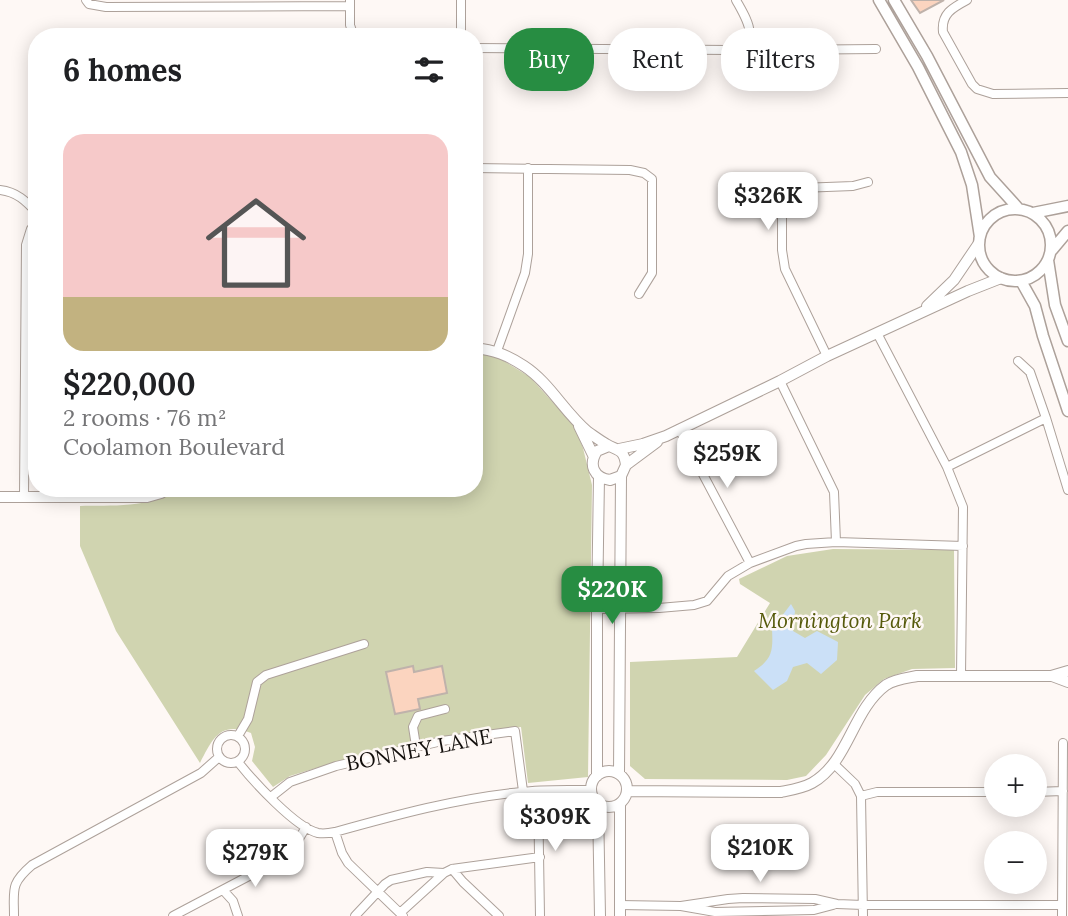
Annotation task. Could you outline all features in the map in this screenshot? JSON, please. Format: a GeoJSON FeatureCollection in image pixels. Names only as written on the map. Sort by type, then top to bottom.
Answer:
{"type":"FeatureCollection","features":[{"type":"Feature","properties":{"kind":"main road"},"geometry":{"type":"LineString","coordinates":[[878,0],[918,67],[961,152],[972,185],[980,254],[985,264],[1001,278],[1021,281],[1032,277],[1042,270],[1068,231]]}},
{"type":"Feature","properties":{"kind":"main road"},"geometry":{"type":"LineString","coordinates":[[894,0],[990,177],[1018,208]]}},
{"type":"Feature","properties":{"kind":"main road"},"geometry":{"type":"LineString","coordinates":[[1033,213],[1068,206]]}},
{"type":"Feature","properties":{"kind":"main road"},"geometry":{"type":"LineString","coordinates":[[980,240],[984,227],[998,212],[1018,208],[1042,219],[1051,239],[1055,305],[1068,341]]}},
{"type":"Feature","properties":{"kind":"main road"},"geometry":{"type":"LineString","coordinates":[[1021,281],[1035,306],[1068,411]]}},
{"type":"Feature","properties":{"kind":"street"},"geometry":{"type":"LineString","coordinates":[[86,0],[89,4],[106,7],[350,3],[351,28]]}},
{"type":"Feature","properties":{"kind":"street"},"geometry":{"type":"LineString","coordinates":[[461,0],[461,28]]}},
{"type":"Feature","properties":{"kind":"street"},"geometry":{"type":"LineString","coordinates":[[736,0],[750,28]]}},
{"type":"Feature","properties":{"kind":"street"},"geometry":{"type":"LineString","coordinates":[[967,0],[951,8],[942,24],[943,32],[977,89],[993,94],[1068,93]]}},
{"type":"Feature","properties":{"kind":"street"},"geometry":{"type":"LineString","coordinates":[[483,48],[721,50]]}},
{"type":"Feature","properties":{"kind":"street"},"geometry":{"type":"LineString","coordinates":[[839,49],[876,49]]}},
{"type":"Feature","properties":{"kind":"street"},"geometry":{"type":"LineString","coordinates":[[483,168],[630,170],[644,173],[652,179],[652,272],[639,294]]}},
{"type":"Feature","properties":{"kind":"street"},"geometry":{"type":"LineString","coordinates":[[497,351],[525,273],[528,254],[527,168]]}},
{"type":"Feature","properties":{"kind":"street"},"geometry":{"type":"LineString","coordinates":[[827,356],[785,269],[782,210],[787,195],[800,188],[853,186],[868,182]]}},
{"type":"Feature","properties":{"kind":"street"},"geometry":{"type":"LineString","coordinates":[[0,190],[10,191],[28,203]]}},
{"type":"Feature","properties":{"kind":"street"},"geometry":{"type":"LineString","coordinates":[[24,497],[28,239]]}},
{"type":"Feature","properties":{"kind":"street"},"geometry":{"type":"LineString","coordinates":[[913,316],[932,303],[954,280],[980,240]]}},
{"type":"Feature","properties":{"kind":"street"},"geometry":{"type":"LineString","coordinates":[[619,774],[621,476],[626,465],[679,429],[827,356],[968,290],[1001,278]]}},
{"type":"Feature","properties":{"kind":"street"},"geometry":{"type":"LineString","coordinates":[[877,333],[947,467],[962,507],[961,676]]}},
{"type":"Feature","properties":{"kind":"street"},"geometry":{"type":"LineString","coordinates":[[483,349],[497,351],[527,367],[548,387],[577,422],[594,457]]}},
{"type":"Feature","properties":{"kind":"street"},"geometry":{"type":"LineString","coordinates":[[1018,361],[1030,372],[1068,490]]}},
{"type":"Feature","properties":{"kind":"street"},"geometry":{"type":"LineString","coordinates":[[780,381],[834,492],[836,542]]}},
{"type":"Feature","properties":{"kind":"street"},"geometry":{"type":"LineString","coordinates":[[947,467],[1046,418]]}},
{"type":"Feature","properties":{"kind":"street"},"geometry":{"type":"LineString","coordinates":[[577,422],[624,454],[626,465]]}},
{"type":"Feature","properties":{"kind":"street"},"geometry":{"type":"LineString","coordinates":[[679,429],[750,564]]}},
{"type":"Feature","properties":{"kind":"street"},"geometry":{"type":"LineString","coordinates":[[597,776],[610,771],[619,774],[625,781],[626,796],[620,804],[611,807],[598,804],[594,800],[592,790],[597,776],[599,477],[593,467],[594,457],[597,451],[643,444],[666,436]]}},
{"type":"Feature","properties":{"kind":"street"},"geometry":{"type":"LineString","coordinates":[[599,477],[610,480],[621,476]]}},
{"type":"Feature","properties":{"kind":"street"},"geometry":{"type":"LineString","coordinates":[[0,497],[147,497]]}},
{"type":"Feature","properties":{"kind":"street"},"geometry":{"type":"LineString","coordinates":[[597,609],[694,605],[707,601],[728,576],[750,564],[796,546],[818,542],[963,546]]}},
{"type":"Feature","properties":{"kind":"street"},"geometry":{"type":"LineString","coordinates":[[238,736],[248,719],[257,682],[266,675],[364,644]]}},
{"type":"Feature","properties":{"kind":"street"},"geometry":{"type":"LineString","coordinates":[[627,791],[781,792],[797,789],[813,783],[834,764],[871,701],[888,684],[917,676],[1051,676],[1068,671]]}},
{"type":"Feature","properties":{"kind":"street"},"geometry":{"type":"LineString","coordinates":[[1051,676],[1068,682]]}},
{"type":"Feature","properties":{"kind":"street"},"geometry":{"type":"LineString","coordinates":[[416,746],[413,727],[418,716],[445,709]]}},
{"type":"Feature","properties":{"kind":"street","name":"BONNEY LANE"},"geometry":{"type":"LineString","coordinates":[[271,797],[290,782],[336,766],[416,746],[515,731],[523,791]]}},
{"type":"Feature","properties":{"kind":"street"},"geometry":{"type":"LineString","coordinates":[[229,734],[242,738],[246,747],[238,762],[225,762],[219,757],[217,747],[220,739],[229,734]]}},
{"type":"Feature","properties":{"kind":"street"},"geometry":{"type":"LineString","coordinates":[[1062,916],[1063,743]]}},
{"type":"Feature","properties":{"kind":"street"},"geometry":{"type":"LineString","coordinates":[[14,916],[16,882],[32,865],[201,773],[219,757]]}},
{"type":"Feature","properties":{"kind":"street"},"geometry":{"type":"LineString","coordinates":[[238,762],[289,816],[316,833],[335,832],[409,811],[523,791],[592,790]]}},
{"type":"Feature","properties":{"kind":"street"},"geometry":{"type":"LineString","coordinates":[[834,764],[855,784],[861,796],[863,916]]}},
{"type":"Feature","properties":{"kind":"street"},"geometry":{"type":"LineString","coordinates":[[538,791],[540,916]]}},
{"type":"Feature","properties":{"kind":"street"},"geometry":{"type":"LineString","coordinates":[[1047,792],[1063,791]]}},
{"type":"Feature","properties":{"kind":"street"},"geometry":{"type":"LineString","coordinates":[[861,796],[877,792],[984,792]]}},
{"type":"Feature","properties":{"kind":"street"},"geometry":{"type":"LineString","coordinates":[[598,804],[600,916]]}},
{"type":"Feature","properties":{"kind":"street"},"geometry":{"type":"LineString","coordinates":[[620,804],[620,911],[743,898],[815,899],[837,904],[863,905],[1062,905]]}},
{"type":"Feature","properties":{"kind":"street"},"geometry":{"type":"LineString","coordinates":[[173,916],[283,858],[294,847],[306,827]]}},
{"type":"Feature","properties":{"kind":"street"},"geometry":{"type":"LineString","coordinates":[[335,832],[348,863],[401,915],[448,871]]}},
{"type":"Feature","properties":{"kind":"street"},"geometry":{"type":"LineString","coordinates":[[355,916],[391,880],[427,872],[540,857]]}},
{"type":"Feature","properties":{"kind":"street"},"geometry":{"type":"LineString","coordinates":[[448,871],[499,916]]}},
{"type":"Feature","properties":{"kind":"street"},"geometry":{"type":"LineString","coordinates":[[223,890],[233,901],[237,916]]}},
{"type":"Feature","properties":{"kind":"street"},"geometry":{"type":"LineString","coordinates":[[681,906],[715,912],[814,910],[837,904]]}},
{"type":"Feature","properties":{"kind":"green space"},"geometry":{"type":"Polygon","coordinates":[[[483,354],[496,356],[530,377],[575,427],[592,485],[588,777],[528,783],[521,727],[443,738],[339,761],[290,776],[273,787],[252,761],[255,747],[251,733],[232,729],[219,734],[200,763],[116,631],[80,546],[80,506],[155,500],[162,497],[483,497],[483,354]]]}},
{"type":"Feature","properties":{"kind":"green space","name":"Mornington Park"},"geometry":{"type":"Polygon","coordinates":[[[833,549],[954,550],[955,668],[912,669],[884,679],[865,695],[826,755],[806,776],[787,780],[645,779],[630,766],[630,662],[737,657],[770,603],[740,584],[739,579],[787,556],[833,549]]]}},
{"type":"Feature","properties":{"kind":"water"},"geometry":{"type":"Polygon","coordinates":[[[791,604],[795,611],[793,631],[805,638],[817,631],[838,642],[837,660],[821,674],[807,663],[793,667],[787,681],[773,690],[754,671],[768,658],[772,648],[772,629],[791,604]]]}},
{"type":"Feature","properties":{"kind":"building"},"geometry":{"type":"Polygon","coordinates":[[[911,0],[944,0],[920,13],[911,0]]]}},
{"type":"Feature","properties":{"kind":"building"},"geometry":{"type":"Polygon","coordinates":[[[413,666],[414,672],[442,666],[447,693],[418,699],[420,709],[395,714],[386,672],[413,666]]]}}]}
